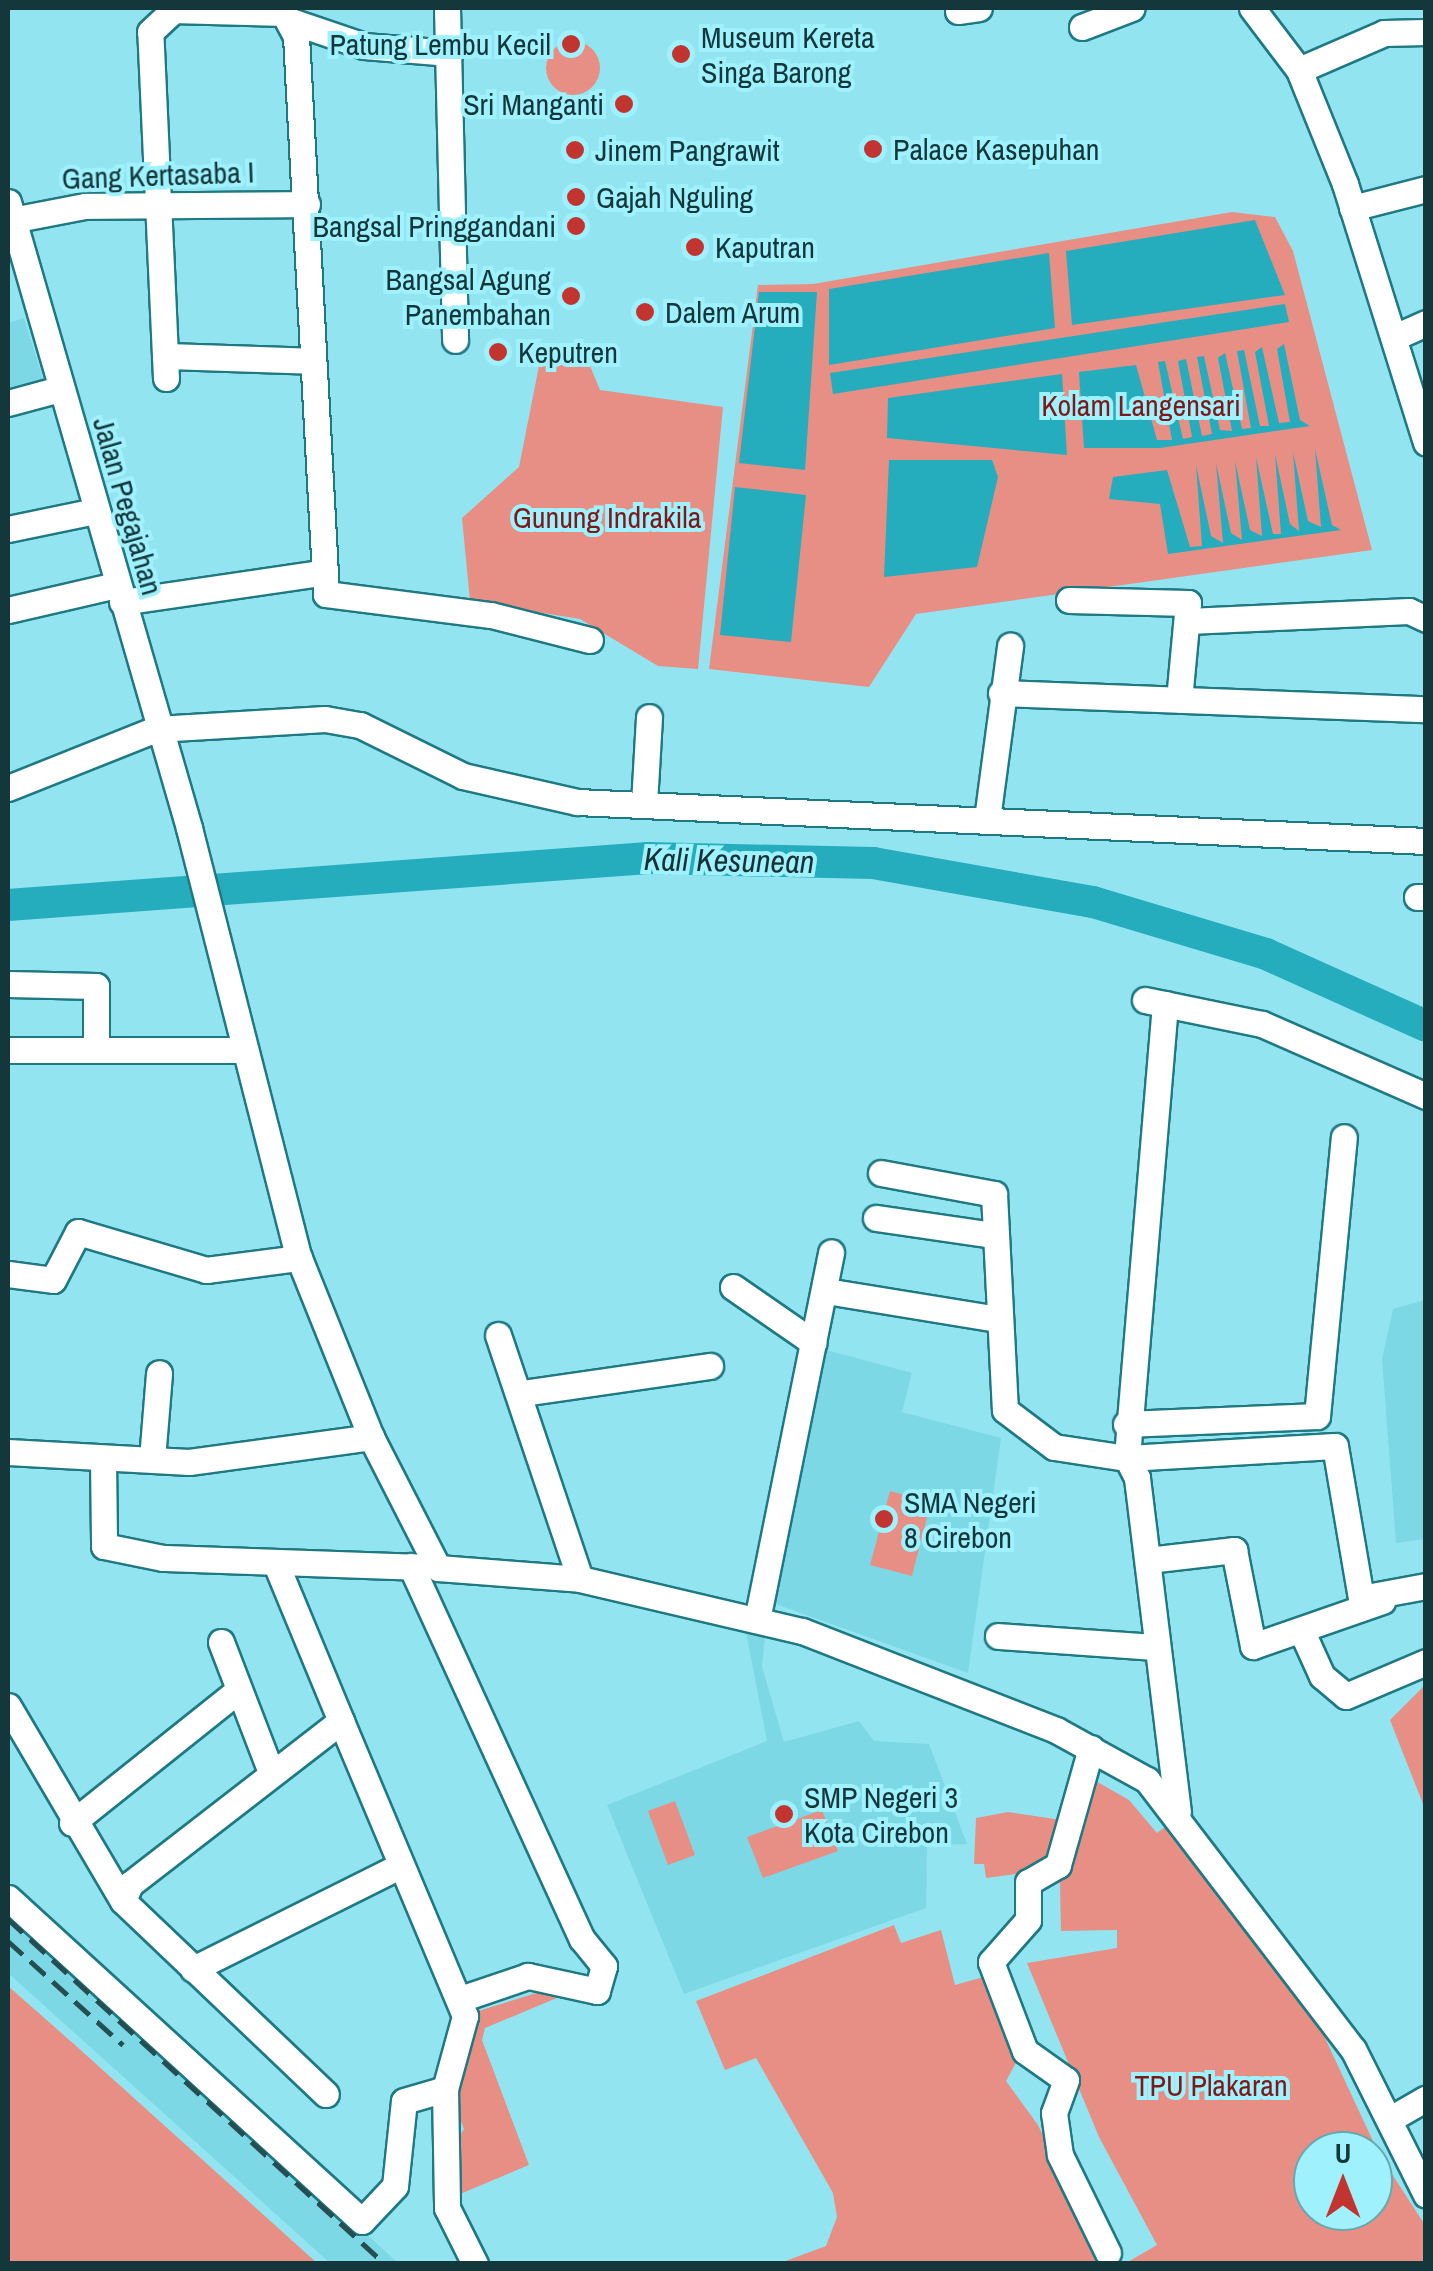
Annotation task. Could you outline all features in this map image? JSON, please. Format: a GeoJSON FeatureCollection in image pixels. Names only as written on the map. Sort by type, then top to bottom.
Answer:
{"type":"FeatureCollection","features":[{"type":"Feature","properties":{"kind":"street"},"geometry":{"type":"LineString","coordinates":[[447,8],[455,340]]}},
{"type":"Feature","properties":{"kind":"street"},"geometry":{"type":"LineString","coordinates":[[1082,27],[1132,8]]}},
{"type":"Feature","properties":{"kind":"street"},"geometry":{"type":"LineString","coordinates":[[1252,8],[1299,70],[1397,336],[1426,443]]}},
{"type":"Feature","properties":{"kind":"street"},"geometry":{"type":"LineString","coordinates":[[313,361],[166,367],[146,48],[158,18],[172,9],[285,14],[364,46],[450,53]]}},
{"type":"Feature","properties":{"kind":"street"},"geometry":{"type":"LineString","coordinates":[[285,14],[306,204],[321,572],[326,594],[491,615],[590,640]]}},
{"type":"Feature","properties":{"kind":"street"},"geometry":{"type":"LineString","coordinates":[[1299,70],[1384,33],[1426,32]]}},
{"type":"Feature","properties":{"kind":"street"},"geometry":{"type":"LineString","coordinates":[[1352,208],[1426,189]]}},
{"type":"Feature","properties":{"kind":"street","name":"Gang Kertasaba I"},"geometry":{"type":"LineString","coordinates":[[10,211],[156,204],[306,204]]}},
{"type":"Feature","properties":{"kind":"street","name":"Jalan Pegajahan"},"geometry":{"type":"LineString","coordinates":[[10,211],[156,729],[189,828],[298,1258],[371,1437],[438,1568]]}},
{"type":"Feature","properties":{"kind":"street"},"geometry":{"type":"LineString","coordinates":[[1397,336],[1426,322]]}},
{"type":"Feature","properties":{"kind":"street"},"geometry":{"type":"LineString","coordinates":[[8,402],[60,388]]}},
{"type":"Feature","properties":{"kind":"street"},"geometry":{"type":"LineString","coordinates":[[8,530],[95,511]]}},
{"type":"Feature","properties":{"kind":"street"},"geometry":{"type":"LineString","coordinates":[[8,610],[321,572]]}},
{"type":"Feature","properties":{"kind":"street"},"geometry":{"type":"LineString","coordinates":[[1069,600],[1184,602],[1188,622],[1179,700]]}},
{"type":"Feature","properties":{"kind":"street"},"geometry":{"type":"LineString","coordinates":[[1188,622],[1410,611],[1426,619]]}},
{"type":"Feature","properties":{"kind":"street"},"geometry":{"type":"LineString","coordinates":[[987,818],[1000,693],[1010,646]]}},
{"type":"Feature","properties":{"kind":"street"},"geometry":{"type":"LineString","coordinates":[[1000,693],[1426,708]]}},
{"type":"Feature","properties":{"kind":"street"},"geometry":{"type":"LineString","coordinates":[[644,804],[649,716]]}},
{"type":"Feature","properties":{"kind":"street"},"geometry":{"type":"LineString","coordinates":[[8,788],[156,729],[343,721],[498,786],[644,804],[1426,841]]}},
{"type":"Feature","properties":{"kind":"street"},"geometry":{"type":"LineString","coordinates":[[8,984],[96,986],[96,1050]]}},
{"type":"Feature","properties":{"kind":"street"},"geometry":{"type":"LineString","coordinates":[[1178,1811],[1148,1560],[1127,1458],[1126,1424],[1155,1002],[1276,1029],[1426,1096]]}},
{"type":"Feature","properties":{"kind":"street"},"geometry":{"type":"LineString","coordinates":[[8,1050],[243,1050]]}},
{"type":"Feature","properties":{"kind":"street"},"geometry":{"type":"LineString","coordinates":[[1126,1424],[1317,1416],[1344,1138]]}},
{"type":"Feature","properties":{"kind":"street"},"geometry":{"type":"LineString","coordinates":[[881,1172],[994,1194],[996,1376],[1014,1425],[1054,1447],[1127,1458],[1336,1446],[1361,1598],[1386,1599]]}},
{"type":"Feature","properties":{"kind":"street"},"geometry":{"type":"LineString","coordinates":[[917,1226],[926,1180]]}},
{"type":"Feature","properties":{"kind":"street"},"geometry":{"type":"LineString","coordinates":[[876,1218],[994,1235]]}},
{"type":"Feature","properties":{"kind":"street"},"geometry":{"type":"LineString","coordinates":[[8,1274],[52,1280],[78,1232],[206,1270],[298,1258]]}},
{"type":"Feature","properties":{"kind":"street"},"geometry":{"type":"LineString","coordinates":[[757,1620],[831,1252]]}},
{"type":"Feature","properties":{"kind":"street"},"geometry":{"type":"LineString","coordinates":[[734,1287],[814,1343]]}},
{"type":"Feature","properties":{"kind":"street"},"geometry":{"type":"LineString","coordinates":[[826,1291],[997,1319]]}},
{"type":"Feature","properties":{"kind":"street"},"geometry":{"type":"LineString","coordinates":[[498,1334],[522,1393],[580,1579]]}},
{"type":"Feature","properties":{"kind":"street"},"geometry":{"type":"LineString","coordinates":[[522,1393],[710,1366]]}},
{"type":"Feature","properties":{"kind":"street"},"geometry":{"type":"LineString","coordinates":[[152,1459],[159,1374]]}},
{"type":"Feature","properties":{"kind":"street"},"geometry":{"type":"LineString","coordinates":[[8,1452],[152,1459],[371,1437]]}},
{"type":"Feature","properties":{"kind":"street"},"geometry":{"type":"LineString","coordinates":[[103,1458],[104,1546],[276,1564],[411,1566],[580,1579],[757,1620],[885,1660],[1091,1748],[1178,1811],[1353,2048],[1392,2118],[1426,2195]]}},
{"type":"Feature","properties":{"kind":"street"},"geometry":{"type":"LineString","coordinates":[[1148,1560],[1234,1550],[1246,1643],[1303,1634],[1426,1586]]}},
{"type":"Feature","properties":{"kind":"street"},"geometry":{"type":"LineString","coordinates":[[276,1564],[400,1866],[460,1999],[464,2024],[445,2089],[447,2208],[475,2264]]}},
{"type":"Feature","properties":{"kind":"street"},"geometry":{"type":"LineString","coordinates":[[411,1566],[582,1938],[604,1966],[597,1991],[528,1976],[460,1999]]}},
{"type":"Feature","properties":{"kind":"street"},"geometry":{"type":"LineString","coordinates":[[1303,1634],[1322,1676],[1346,1696],[1426,1662]]}},
{"type":"Feature","properties":{"kind":"street"},"geometry":{"type":"LineString","coordinates":[[998,1636],[1157,1648]]}},
{"type":"Feature","properties":{"kind":"street"},"geometry":{"type":"LineString","coordinates":[[221,1642],[236,1692],[270,1772]]}},
{"type":"Feature","properties":{"kind":"street"},"geometry":{"type":"LineString","coordinates":[[72,1822],[236,1692]]}},
{"type":"Feature","properties":{"kind":"street"},"geometry":{"type":"LineString","coordinates":[[8,1706],[72,1822],[123,1900],[326,2094]]}},
{"type":"Feature","properties":{"kind":"street"},"geometry":{"type":"LineString","coordinates":[[123,1900],[130,1884],[340,1721]]}},
{"type":"Feature","properties":{"kind":"street"},"geometry":{"type":"LineString","coordinates":[[1091,1748],[1058,1864],[1028,1882],[1028,1920],[991,1962],[1026,2051],[1066,2080],[1054,2113],[1060,2155],[1108,2253]]}},
{"type":"Feature","properties":{"kind":"street"},"geometry":{"type":"LineString","coordinates":[[193,1969],[400,1866]]}},
{"type":"Feature","properties":{"kind":"street"},"geometry":{"type":"LineString","coordinates":[[8,1898],[357,2220],[394,2186],[404,2101],[445,2089]]}},
{"type":"Feature","properties":{"kind":"street"},"geometry":{"type":"LineString","coordinates":[[1392,2118],[1426,2098]]}},
{"type":"Feature","properties":{"kind":"shaded area"},"geometry":{"type":"Polygon","coordinates":[[[1255,220],[1285,295],[1072,325],[1066,251],[1255,220]]]}},
{"type":"Feature","properties":{"kind":"shaded area"},"geometry":{"type":"Polygon","coordinates":[[[1049,253],[1055,328],[829,365],[829,289],[1049,253]]]}},
{"type":"Feature","properties":{"kind":"shaded area"},"geometry":{"type":"Polygon","coordinates":[[[759,292],[817,292],[805,470],[739,463],[759,292]]]}},
{"type":"Feature","properties":{"kind":"shaded area"},"geometry":{"type":"Polygon","coordinates":[[[1285,304],[1289,322],[833,394],[830,373],[1285,304]]]}},
{"type":"Feature","properties":{"kind":"shaded area"},"geometry":{"type":"Polygon","coordinates":[[[24,318],[46,389],[8,401],[8,323],[24,318]]]}},
{"type":"Feature","properties":{"kind":"shaded area"},"geometry":{"type":"Polygon","coordinates":[[[1284,344],[1300,420],[1310,426],[1160,448],[1084,448],[1079,372],[1136,365],[1157,440],[1172,440],[1158,362],[1165,361],[1183,439],[1192,437],[1178,361],[1186,359],[1202,436],[1212,434],[1197,357],[1204,356],[1220,430],[1232,431],[1218,358],[1225,353],[1242,429],[1251,428],[1237,351],[1244,350],[1260,426],[1269,426],[1255,352],[1262,347],[1279,423],[1290,422],[1277,349],[1284,344]]]}},
{"type":"Feature","properties":{"kind":"shaded area"},"geometry":{"type":"Polygon","coordinates":[[[1062,374],[1067,455],[887,438],[888,398],[1062,374]]]}},
{"type":"Feature","properties":{"kind":"shaded area"},"geometry":{"type":"Polygon","coordinates":[[[1315,449],[1332,525],[1341,530],[1168,554],[1160,504],[1109,499],[1113,477],[1167,470],[1190,547],[1202,546],[1196,465],[1211,536],[1223,543],[1216,463],[1231,533],[1242,540],[1235,461],[1250,530],[1262,536],[1256,457],[1273,534],[1281,534],[1275,454],[1290,524],[1299,531],[1293,452],[1308,521],[1321,527],[1315,449]]]}},
{"type":"Feature","properties":{"kind":"shaded area"},"geometry":{"type":"Polygon","coordinates":[[[889,460],[992,460],[998,477],[977,567],[884,577],[889,460]]]}},
{"type":"Feature","properties":{"kind":"shaded area"},"geometry":{"type":"Polygon","coordinates":[[[735,487],[806,495],[791,642],[720,635],[735,487]]]}},
{"type":"Feature","properties":{"kind":"shaded area"},"geometry":{"type":"Polygon","coordinates":[[[1425,1300],[1425,1539],[1396,1543],[1382,1359],[1393,1309],[1425,1300]]]}},
{"type":"Feature","properties":{"kind":"shaded area","name":"SMA Negeri 8 Cirebon"},"geometry":{"type":"Polygon","coordinates":[[[819,1348],[912,1373],[902,1412],[1001,1438],[968,1673],[770,1602],[819,1348]]]}},
{"type":"Feature","properties":{"kind":"shaded area","name":"SMP Negeri 3 Kota Cirebon"},"geometry":{"type":"Polygon","coordinates":[[[746,1632],[765,1636],[762,1667],[784,1742],[859,1721],[874,1741],[929,1744],[967,1844],[927,1845],[926,1908],[684,1994],[607,1805],[767,1741],[746,1632]]]}},
{"type":"Feature","properties":{"kind":"shaded area"},"geometry":{"type":"Polygon","coordinates":[[[8,1906],[398,2263],[330,2263],[8,1973],[8,1906]]]}},
{"type":"Feature","properties":{"kind":"green space"},"geometry":{"type":"Polygon","coordinates":[[[573,41],[592,49],[600,68],[592,87],[573,95],[554,87],[546,68],[554,49],[573,41]]]}},
{"type":"Feature","properties":{"kind":"green space","name":"Kolam Langensari"},"geometry":{"type":"Polygon","coordinates":[[[1232,212],[1275,217],[1293,251],[1372,550],[916,614],[869,687],[709,669],[758,285],[813,284],[1232,212]]]}},
{"type":"Feature","properties":{"kind":"green space","name":"Gunung Indrakila"},"geometry":{"type":"Polygon","coordinates":[[[541,356],[588,361],[600,390],[723,407],[698,669],[658,666],[580,619],[470,601],[462,518],[519,467],[541,356]]]}},
{"type":"Feature","properties":{"kind":"green space"},"geometry":{"type":"Polygon","coordinates":[[[890,1491],[931,1502],[912,1576],[870,1565],[890,1491]]]}},
{"type":"Feature","properties":{"kind":"green space"},"geometry":{"type":"Polygon","coordinates":[[[1425,1685],[1425,1809],[1390,1720],[1425,1685]]]}},
{"type":"Feature","properties":{"kind":"green space","name":"TPU Plakaran"},"geometry":{"type":"Polygon","coordinates":[[[1087,1776],[1129,1800],[1157,1833],[1165,1827],[1196,1859],[1318,2023],[1368,2131],[1293,2131],[1293,2231],[1393,2231],[1393,2176],[1425,2225],[1425,2263],[1126,2263],[1157,2245],[1099,2137],[1027,1963],[1117,1948],[1117,1930],[1061,1931],[1060,1883],[1030,1872],[986,1878],[984,1864],[974,1864],[976,1818],[1008,1812],[1075,1822],[1087,1776]]]}},
{"type":"Feature","properties":{"kind":"green space"},"geometry":{"type":"Polygon","coordinates":[[[675,1801],[695,1855],[668,1865],[648,1811],[675,1801]]]}},
{"type":"Feature","properties":{"kind":"green space"},"geometry":{"type":"Polygon","coordinates":[[[822,1810],[838,1851],[763,1878],[747,1837],[822,1810]]]}},
{"type":"Feature","properties":{"kind":"green space"},"geometry":{"type":"Polygon","coordinates":[[[894,1925],[901,1943],[941,1930],[955,1985],[987,1976],[1022,2052],[1006,2081],[1038,2125],[1102,2263],[780,2263],[826,2246],[837,2217],[833,2193],[756,2058],[725,2070],[696,2001],[894,1925]]]}},
{"type":"Feature","properties":{"kind":"green space"},"geometry":{"type":"Polygon","coordinates":[[[8,1986],[75,2045],[317,2263],[8,2263],[8,1986]]]}},
{"type":"Feature","properties":{"kind":"green space"},"geometry":{"type":"Polygon","coordinates":[[[546,1990],[564,1995],[485,2028],[482,2040],[529,2165],[453,2197],[451,2150],[464,2129],[452,2100],[475,2012],[546,1990]]]}},
{"type":"Feature","properties":{"kind":"waterway","name":"Kali Kesunean"},"geometry":{"type":"LineString","coordinates":[[8,905],[648,858],[873,863],[1093,902],[1266,954],[1426,1026]]}},
{"type":"Feature","properties":{"kind":"railway"},"geometry":{"type":"LineString","coordinates":[[8,1919],[385,2264]]}},
{"type":"Feature","properties":{"kind":"railway"},"geometry":{"type":"LineString","coordinates":[[8,1941],[123,2045]]}},
{"type":"Feature","properties":{"kind":"place","name":"Patung Lembu Kecil"},"geometry":{"type":"Point","coordinates":[571,44]}},
{"type":"Feature","properties":{"kind":"place","name":"Museum Kereta Singa Barong"},"geometry":{"type":"Point","coordinates":[681,54]}},
{"type":"Feature","properties":{"kind":"place","name":"Sri Manganti"},"geometry":{"type":"Point","coordinates":[624,104]}},
{"type":"Feature","properties":{"kind":"place","name":"Palace Kasepuhan"},"geometry":{"type":"Point","coordinates":[873,149]}},
{"type":"Feature","properties":{"kind":"place","name":"Jinem Pangrawit"},"geometry":{"type":"Point","coordinates":[575,150]}},
{"type":"Feature","properties":{"kind":"place","name":"Gajah Nguling"},"geometry":{"type":"Point","coordinates":[576,197]}},
{"type":"Feature","properties":{"kind":"place","name":"Bangsal Pringgandani"},"geometry":{"type":"Point","coordinates":[576,226]}},
{"type":"Feature","properties":{"kind":"place","name":"Kaputran"},"geometry":{"type":"Point","coordinates":[695,247]}},
{"type":"Feature","properties":{"kind":"place","name":"Bangsal Agung Panembahan"},"geometry":{"type":"Point","coordinates":[571,296]}},
{"type":"Feature","properties":{"kind":"place","name":"Dalem Arum"},"geometry":{"type":"Point","coordinates":[645,312]}},
{"type":"Feature","properties":{"kind":"place","name":"Keputren"},"geometry":{"type":"Point","coordinates":[498,352]}},
{"type":"Feature","properties":{"kind":"place","name":"SMA Negeri 8 Cirebon"},"geometry":{"type":"Point","coordinates":[884,1519]}},
{"type":"Feature","properties":{"kind":"place","name":"SMP Negeri 3 Kota Cirebon"},"geometry":{"type":"Point","coordinates":[784,1814]}}]}
